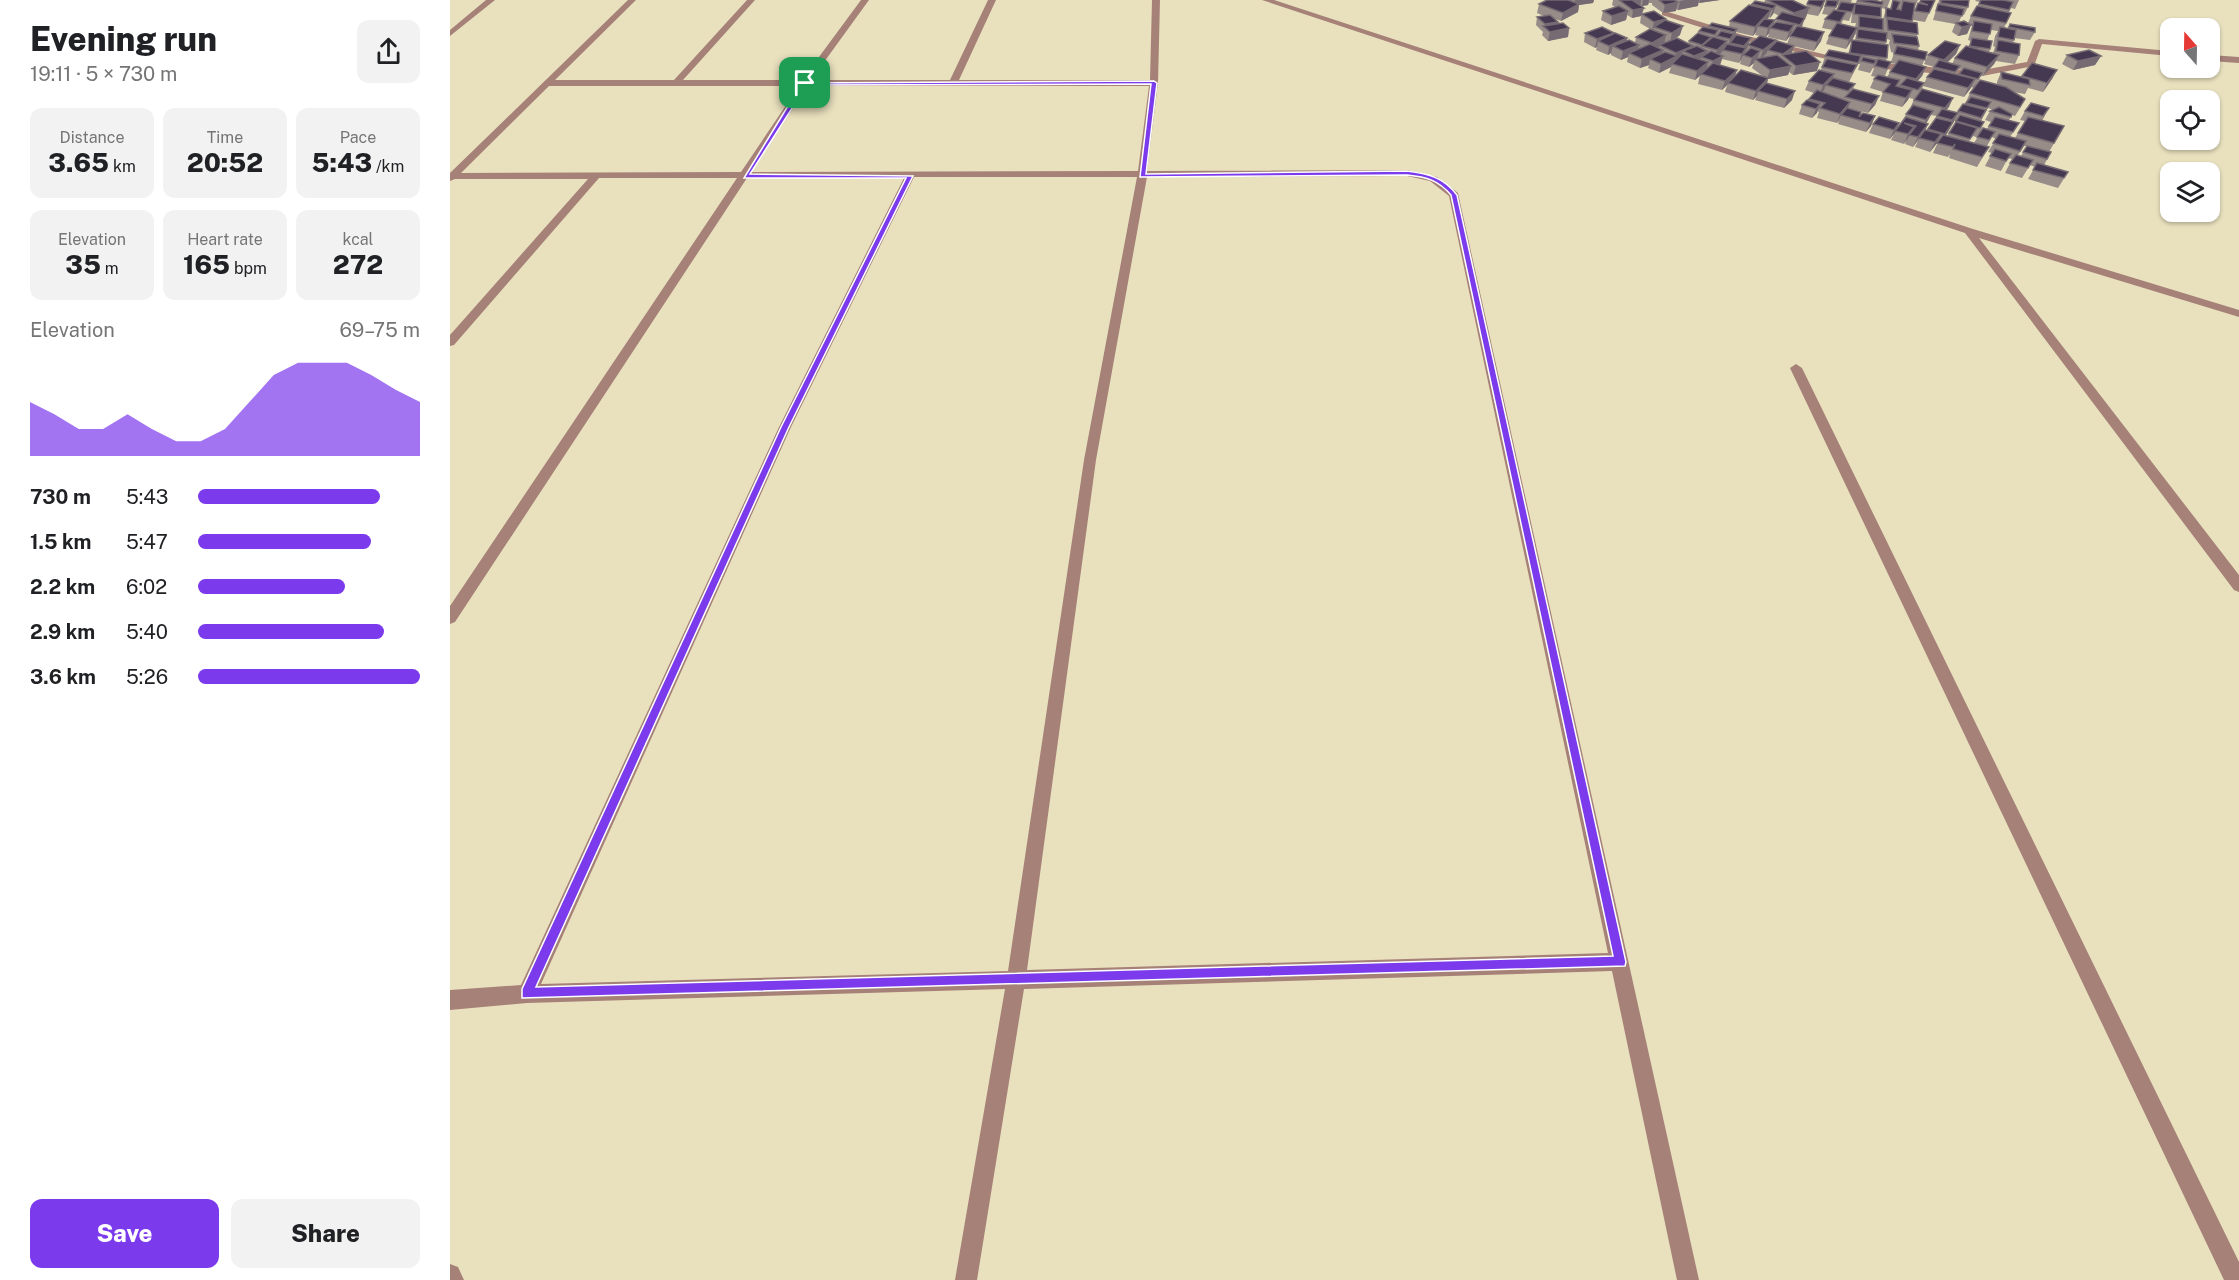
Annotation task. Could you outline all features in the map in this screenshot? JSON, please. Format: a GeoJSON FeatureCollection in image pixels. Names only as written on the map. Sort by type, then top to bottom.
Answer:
{"type":"FeatureCollection","features":[{"type":"Feature","properties":{"kind":"street"},"geometry":{"type":"LineString","coordinates":[[450,34],[491,0]]}},
{"type":"Feature","properties":{"kind":"street"},"geometry":{"type":"LineString","coordinates":[[451,177],[632,0]]}},
{"type":"Feature","properties":{"kind":"street"},"geometry":{"type":"LineString","coordinates":[[676,83],[752,0]]}},
{"type":"Feature","properties":{"kind":"street"},"geometry":{"type":"LineString","coordinates":[[450,618],[746,176],[805,83],[865,0]]}},
{"type":"Feature","properties":{"kind":"street"},"geometry":{"type":"LineString","coordinates":[[953,83],[992,0]]}},
{"type":"Feature","properties":{"kind":"street"},"geometry":{"type":"LineString","coordinates":[[966,1280],[1016,980],[1090,460],[1142,176],[1154,83],[1156,0]]}},
{"type":"Feature","properties":{"kind":"street"},"geometry":{"type":"LineString","coordinates":[[1266,0],[1969,231],[2239,314]]}},
{"type":"Feature","properties":{"kind":"street"},"geometry":{"type":"LineString","coordinates":[[1665,13],[1741,37],[1853,62]]}},
{"type":"Feature","properties":{"kind":"street"},"geometry":{"type":"LineString","coordinates":[[1864,64],[1977,74],[2031,64],[2039,41],[2160,53]]}},
{"type":"Feature","properties":{"kind":"street"},"geometry":{"type":"LineString","coordinates":[[2220,59],[2239,60]]}},
{"type":"Feature","properties":{"kind":"street"},"geometry":{"type":"LineString","coordinates":[[545,83],[1154,83]]}},
{"type":"Feature","properties":{"kind":"street"},"geometry":{"type":"LineString","coordinates":[[451,177],[1142,176],[1407,173],[1430,176],[1444,183],[1454,195],[1688,1280]]}},
{"type":"Feature","properties":{"kind":"street"},"geometry":{"type":"LineString","coordinates":[[450,342],[596,176]]}},
{"type":"Feature","properties":{"kind":"street"},"geometry":{"type":"LineString","coordinates":[[526,994],[785,427],[910,176]]}},
{"type":"Feature","properties":{"kind":"street"},"geometry":{"type":"LineString","coordinates":[[1969,231],[2239,586]]}},
{"type":"Feature","properties":{"kind":"street"},"geometry":{"type":"LineString","coordinates":[[1796,368],[2236,1280]]}},
{"type":"Feature","properties":{"kind":"street"},"geometry":{"type":"LineString","coordinates":[[450,1000],[526,994],[1620,962]]}},
{"type":"Feature","properties":{"kind":"street"},"geometry":{"type":"LineString","coordinates":[[450,1275],[453,1280]]}},
{"type":"Feature","properties":{"kind":"building"},"geometry":{"type":"Polygon","coordinates":[[[1547,0],[1568,0],[1579,4],[1563,13],[1539,4],[1547,0]]]}},
{"type":"Feature","properties":{"kind":"building"},"geometry":{"type":"Polygon","coordinates":[[[1619,0],[1632,0],[1644,8],[1633,10],[1619,0]]]}},
{"type":"Feature","properties":{"kind":"building"},"geometry":{"type":"Polygon","coordinates":[[[1659,0],[1674,0],[1678,2],[1665,5],[1659,0]]]}},
{"type":"Feature","properties":{"kind":"building"},"geometry":{"type":"Polygon","coordinates":[[[1767,0],[1792,0],[1809,8],[1794,13],[1767,0]]]}},
{"type":"Feature","properties":{"kind":"building"},"geometry":{"type":"Polygon","coordinates":[[[1809,0],[1825,0],[1821,7],[1807,4],[1809,0]]]}},
{"type":"Feature","properties":{"kind":"building"},"geometry":{"type":"Polygon","coordinates":[[[1827,0],[1838,1],[1836,7],[1825,6],[1827,0]]]}},
{"type":"Feature","properties":{"kind":"building"},"geometry":{"type":"Polygon","coordinates":[[[1859,0],[1872,0],[1883,2],[1882,5],[1859,0]]]}},
{"type":"Feature","properties":{"kind":"building"},"geometry":{"type":"Polygon","coordinates":[[[1893,0],[1900,2],[1897,9],[1901,10],[1903,1],[1915,3],[1912,21],[1886,17],[1886,8],[1891,9],[1893,0]]]}},
{"type":"Feature","properties":{"kind":"building"},"geometry":{"type":"Polygon","coordinates":[[[1921,0],[1935,0],[1929,13],[1915,11],[1918,3],[1928,5],[1920,2],[1921,0]]]}},
{"type":"Feature","properties":{"kind":"building"},"geometry":{"type":"Polygon","coordinates":[[[1941,0],[1969,0],[1968,7],[1941,3],[1941,0]]]}},
{"type":"Feature","properties":{"kind":"building"},"geometry":{"type":"Polygon","coordinates":[[[1981,0],[2013,2],[2009,10],[1979,4],[1981,0]]]}},
{"type":"Feature","properties":{"kind":"building"},"geometry":{"type":"Polygon","coordinates":[[[1755,1],[1776,5],[1773,9],[1752,4],[1755,1]]]}},
{"type":"Feature","properties":{"kind":"building"},"geometry":{"type":"Polygon","coordinates":[[[1841,2],[1881,7],[1881,17],[1854,14],[1855,5],[1852,12],[1837,10],[1841,2]]]}},
{"type":"Feature","properties":{"kind":"building"},"geometry":{"type":"Polygon","coordinates":[[[1938,4],[1964,9],[1962,16],[1936,11],[1938,4]]]}},
{"type":"Feature","properties":{"kind":"building"},"geometry":{"type":"Polygon","coordinates":[[[1749,5],[1771,10],[1755,27],[1730,21],[1749,5]]]}},
{"type":"Feature","properties":{"kind":"building"},"geometry":{"type":"Polygon","coordinates":[[[1619,6],[1628,11],[1612,16],[1603,11],[1619,6]]]}},
{"type":"Feature","properties":{"kind":"building"},"geometry":{"type":"Polygon","coordinates":[[[1977,6],[2011,13],[2006,23],[1971,16],[1977,6]]]}},
{"type":"Feature","properties":{"kind":"building"},"geometry":{"type":"Polygon","coordinates":[[[1834,10],[1846,12],[1840,22],[1825,19],[1834,10]]]}},
{"type":"Feature","properties":{"kind":"building"},"geometry":{"type":"Polygon","coordinates":[[[1654,11],[1666,19],[1654,22],[1642,14],[1654,11]]]}},
{"type":"Feature","properties":{"kind":"building"},"geometry":{"type":"Polygon","coordinates":[[[1782,12],[1805,18],[1800,25],[1776,19],[1782,12]]]}},
{"type":"Feature","properties":{"kind":"building"},"geometry":{"type":"Polygon","coordinates":[[[1550,15],[1558,22],[1545,24],[1537,17],[1550,15]]]}},
{"type":"Feature","properties":{"kind":"building"},"geometry":{"type":"Polygon","coordinates":[[[1859,16],[1883,19],[1883,30],[1859,27],[1859,16]]]}},
{"type":"Feature","properties":{"kind":"building"},"geometry":{"type":"Polygon","coordinates":[[[1764,19],[1775,20],[1768,28],[1758,26],[1764,19]]]}},
{"type":"Feature","properties":{"kind":"building"},"geometry":{"type":"Polygon","coordinates":[[[1887,19],[1917,23],[1918,34],[1888,30],[1887,19]]]}},
{"type":"Feature","properties":{"kind":"building"},"geometry":{"type":"Polygon","coordinates":[[[1665,20],[1683,26],[1672,33],[1654,27],[1665,20]]]}},
{"type":"Feature","properties":{"kind":"building"},"geometry":{"type":"Polygon","coordinates":[[[1964,21],[1971,25],[1962,27],[1956,23],[1964,21]]]}},
{"type":"Feature","properties":{"kind":"building"},"geometry":{"type":"Polygon","coordinates":[[[1974,21],[1992,24],[1990,34],[1972,31],[1974,21]]]}},
{"type":"Feature","properties":{"kind":"building"},"geometry":{"type":"Polygon","coordinates":[[[1776,22],[1794,25],[1789,32],[1770,28],[1776,22]]]}},
{"type":"Feature","properties":{"kind":"building"},"geometry":{"type":"Polygon","coordinates":[[[1563,23],[1569,28],[1550,32],[1543,26],[1563,23]]]}},
{"type":"Feature","properties":{"kind":"building"},"geometry":{"type":"Polygon","coordinates":[[[1712,23],[1737,29],[1734,32],[1709,26],[1712,23]]]}},
{"type":"Feature","properties":{"kind":"building"},"geometry":{"type":"Polygon","coordinates":[[[1837,23],[1857,28],[1849,40],[1829,36],[1837,23]]]}},
{"type":"Feature","properties":{"kind":"building"},"geometry":{"type":"Polygon","coordinates":[[[2010,24],[2035,28],[2035,32],[2009,27],[2010,24]]]}},
{"type":"Feature","properties":{"kind":"building"},"geometry":{"type":"Polygon","coordinates":[[[1797,26],[1824,32],[1817,42],[1790,36],[1797,26]]]}},
{"type":"Feature","properties":{"kind":"building"},"geometry":{"type":"Polygon","coordinates":[[[1602,27],[1614,33],[1597,39],[1585,33],[1602,27]]]}},
{"type":"Feature","properties":{"kind":"building"},"geometry":{"type":"Polygon","coordinates":[[[1703,27],[1718,30],[1715,35],[1699,31],[1703,27]]]}},
{"type":"Feature","properties":{"kind":"building"},"geometry":{"type":"Polygon","coordinates":[[[2000,27],[2016,30],[2014,40],[1998,37],[2000,27]]]}},
{"type":"Feature","properties":{"kind":"building"},"geometry":{"type":"Polygon","coordinates":[[[1650,29],[1666,35],[1652,43],[1636,37],[1650,29]]]}},
{"type":"Feature","properties":{"kind":"building"},"geometry":{"type":"Polygon","coordinates":[[[1858,29],[1887,33],[1886,42],[1857,38],[1858,29]]]}},
{"type":"Feature","properties":{"kind":"building"},"geometry":{"type":"Polygon","coordinates":[[[1721,31],[1734,34],[1730,39],[1717,36],[1721,31]]]}},
{"type":"Feature","properties":{"kind":"building"},"geometry":{"type":"Polygon","coordinates":[[[1615,33],[1627,38],[1609,46],[1598,41],[1615,33]]]}},
{"type":"Feature","properties":{"kind":"building"},"geometry":{"type":"Polygon","coordinates":[[[1698,33],[1711,37],[1702,45],[1689,41],[1698,33]]]}},
{"type":"Feature","properties":{"kind":"building"},"geometry":{"type":"Polygon","coordinates":[[[1892,34],[1917,37],[1919,46],[1894,43],[1892,34]]]}},
{"type":"Feature","properties":{"kind":"building"},"geometry":{"type":"Polygon","coordinates":[[[1736,35],[1751,38],[1744,46],[1730,43],[1736,35]]]}},
{"type":"Feature","properties":{"kind":"building"},"geometry":{"type":"Polygon","coordinates":[[[1760,36],[1776,40],[1763,50],[1748,45],[1760,36]]]}},
{"type":"Feature","properties":{"kind":"building"},"geometry":{"type":"Polygon","coordinates":[[[1713,37],[1727,41],[1717,50],[1702,46],[1713,37]]]}},
{"type":"Feature","properties":{"kind":"building"},"geometry":{"type":"Polygon","coordinates":[[[1677,38],[1693,46],[1676,53],[1659,45],[1677,38]]]}},
{"type":"Feature","properties":{"kind":"building"},"geometry":{"type":"Polygon","coordinates":[[[1972,38],[1992,41],[1990,49],[1970,46],[1972,38]]]}},
{"type":"Feature","properties":{"kind":"building"},"geometry":{"type":"Polygon","coordinates":[[[1629,40],[1639,45],[1623,51],[1613,46],[1629,40]]]}},
{"type":"Feature","properties":{"kind":"building"},"geometry":{"type":"Polygon","coordinates":[[[1852,40],[1888,45],[1887,58],[1850,53],[1852,40]]]}},
{"type":"Feature","properties":{"kind":"building"},"geometry":{"type":"Polygon","coordinates":[[[1998,40],[2020,44],[2019,55],[1996,51],[1998,40]]]}},
{"type":"Feature","properties":{"kind":"building"},"geometry":{"type":"Polygon","coordinates":[[[1777,41],[1794,46],[1783,54],[1768,50],[1777,41]]]}},
{"type":"Feature","properties":{"kind":"building"},"geometry":{"type":"Polygon","coordinates":[[[1945,41],[1960,45],[1944,60],[1928,55],[1945,41]]]}},
{"type":"Feature","properties":{"kind":"building"},"geometry":{"type":"Polygon","coordinates":[[[1650,44],[1663,50],[1642,59],[1629,53],[1650,44]]]}},
{"type":"Feature","properties":{"kind":"building"},"geometry":{"type":"Polygon","coordinates":[[[1727,44],[1746,48],[1742,54],[1723,50],[1727,44]]]}},
{"type":"Feature","properties":{"kind":"building"},"geometry":{"type":"Polygon","coordinates":[[[1697,46],[1707,51],[1694,56],[1683,51],[1697,46]]]}},
{"type":"Feature","properties":{"kind":"building"},"geometry":{"type":"Polygon","coordinates":[[[1897,46],[1927,52],[1925,60],[1894,54],[1897,46]]]}},
{"type":"Feature","properties":{"kind":"building"},"geometry":{"type":"Polygon","coordinates":[[[1966,46],[1999,55],[1987,67],[1955,58],[1966,46]]]}},
{"type":"Feature","properties":{"kind":"building"},"geometry":{"type":"Polygon","coordinates":[[[1751,48],[1760,51],[1752,58],[1743,55],[1751,48]]]}},
{"type":"Feature","properties":{"kind":"building"},"geometry":{"type":"Polygon","coordinates":[[[1829,50],[1861,56],[1858,63],[1825,56],[1829,50]]]}},
{"type":"Feature","properties":{"kind":"building"},"geometry":{"type":"Polygon","coordinates":[[[2089,50],[2101,56],[2078,61],[2067,55],[2089,50]]]}},
{"type":"Feature","properties":{"kind":"building"},"geometry":{"type":"Polygon","coordinates":[[[1711,51],[1723,56],[1713,61],[1701,57],[1711,51]]]}},
{"type":"Feature","properties":{"kind":"building"},"geometry":{"type":"Polygon","coordinates":[[[1806,51],[1820,62],[1796,66],[1782,55],[1806,51]]]}},
{"type":"Feature","properties":{"kind":"building"},"geometry":{"type":"Polygon","coordinates":[[[1665,52],[1677,56],[1661,64],[1650,59],[1665,52]]]}},
{"type":"Feature","properties":{"kind":"building"},"geometry":{"type":"Polygon","coordinates":[[[1682,54],[1708,62],[1697,71],[1672,64],[1682,54]]]}},
{"type":"Feature","properties":{"kind":"building"},"geometry":{"type":"Polygon","coordinates":[[[1777,55],[1791,66],[1770,70],[1755,59],[1777,55]]]}},
{"type":"Feature","properties":{"kind":"building"},"geometry":{"type":"Polygon","coordinates":[[[1863,57],[1876,60],[1874,64],[1861,61],[1863,57]]]}},
{"type":"Feature","properties":{"kind":"building"},"geometry":{"type":"Polygon","coordinates":[[[1827,59],[1857,65],[1852,73],[1822,67],[1827,59]]]}},
{"type":"Feature","properties":{"kind":"building"},"geometry":{"type":"Polygon","coordinates":[[[1878,59],[1891,62],[1887,69],[1875,66],[1878,59]]]}},
{"type":"Feature","properties":{"kind":"building"},"geometry":{"type":"Polygon","coordinates":[[[1899,60],[1926,67],[1916,79],[1890,72],[1899,60]]]}},
{"type":"Feature","properties":{"kind":"building"},"geometry":{"type":"Polygon","coordinates":[[[1939,60],[1960,66],[1955,72],[1934,67],[1939,60]]]}},
{"type":"Feature","properties":{"kind":"building"},"geometry":{"type":"Polygon","coordinates":[[[1713,63],[1737,70],[1725,81],[1701,74],[1713,63]]]}},
{"type":"Feature","properties":{"kind":"building"},"geometry":{"type":"Polygon","coordinates":[[[2032,63],[2057,70],[2047,83],[2022,76],[2032,63]]]}},
{"type":"Feature","properties":{"kind":"building"},"geometry":{"type":"Polygon","coordinates":[[[1964,68],[1982,73],[1978,79],[1959,74],[1964,68]]]}},
{"type":"Feature","properties":{"kind":"building"},"geometry":{"type":"Polygon","coordinates":[[[1934,69],[1975,79],[1968,88],[1927,77],[1934,69]]]}},
{"type":"Feature","properties":{"kind":"building"},"geometry":{"type":"Polygon","coordinates":[[[1741,70],[1768,78],[1756,91],[1728,83],[1741,70]]]}},
{"type":"Feature","properties":{"kind":"building"},"geometry":{"type":"Polygon","coordinates":[[[1819,70],[1834,74],[1823,85],[1809,81],[1819,70]]]}},
{"type":"Feature","properties":{"kind":"building"},"geometry":{"type":"Polygon","coordinates":[[[2001,72],[2029,79],[2030,85],[2002,79],[2001,72]]]}},
{"type":"Feature","properties":{"kind":"building"},"geometry":{"type":"Polygon","coordinates":[[[1878,75],[1900,80],[1896,86],[1912,90],[1906,98],[1883,92],[1890,84],[1874,79],[1878,75]]]}},
{"type":"Feature","properties":{"kind":"building"},"geometry":{"type":"Polygon","coordinates":[[[1833,78],[1855,84],[1848,91],[1826,85],[1833,78]]]}},
{"type":"Feature","properties":{"kind":"building"},"geometry":{"type":"Polygon","coordinates":[[[1907,78],[1924,83],[1918,90],[1900,85],[1907,78]]]}},
{"type":"Feature","properties":{"kind":"building"},"geometry":{"type":"Polygon","coordinates":[[[1980,80],[2006,87],[2025,99],[2020,107],[1970,93],[1980,80]]]}},
{"type":"Feature","properties":{"kind":"building"},"geometry":{"type":"Polygon","coordinates":[[[1766,83],[1795,91],[1787,99],[1758,91],[1766,83]]]}},
{"type":"Feature","properties":{"kind":"building"},"geometry":{"type":"Polygon","coordinates":[[[1853,89],[1879,96],[1872,104],[1845,97],[1853,89]]]}},
{"type":"Feature","properties":{"kind":"building"},"geometry":{"type":"Polygon","coordinates":[[[1922,89],[1953,98],[1945,108],[1914,100],[1922,89]]]}},
{"type":"Feature","properties":{"kind":"building"},"geometry":{"type":"Polygon","coordinates":[[[1817,90],[1850,102],[1840,114],[1820,108],[1825,103],[1809,99],[1817,90]]]}},
{"type":"Feature","properties":{"kind":"building"},"geometry":{"type":"Polygon","coordinates":[[[1971,97],[1991,102],[1987,108],[1966,103],[1971,97]]]}},
{"type":"Feature","properties":{"kind":"building"},"geometry":{"type":"Polygon","coordinates":[[[1807,100],[1820,104],[1816,109],[1802,105],[1807,100]]]}},
{"type":"Feature","properties":{"kind":"building"},"geometry":{"type":"Polygon","coordinates":[[[2031,103],[2049,108],[2043,116],[2025,111],[2031,103]]]}},
{"type":"Feature","properties":{"kind":"building"},"geometry":{"type":"Polygon","coordinates":[[[1963,104],[1986,110],[1981,118],[1958,111],[1963,104]]]}},
{"type":"Feature","properties":{"kind":"building"},"geometry":{"type":"Polygon","coordinates":[[[1913,105],[1933,111],[1926,120],[1906,114],[1913,105]]]}},
{"type":"Feature","properties":{"kind":"building"},"geometry":{"type":"Polygon","coordinates":[[[1999,107],[2012,114],[2011,117],[1990,111],[1999,107]]]}},
{"type":"Feature","properties":{"kind":"building"},"geometry":{"type":"Polygon","coordinates":[[[1847,108],[1861,112],[1859,117],[1863,113],[1875,116],[1870,123],[1841,115],[1847,108]]]}},
{"type":"Feature","properties":{"kind":"building"},"geometry":{"type":"Polygon","coordinates":[[[1942,109],[1958,113],[1952,120],[1937,116],[1942,109]]]}},
{"type":"Feature","properties":{"kind":"building"},"geometry":{"type":"Polygon","coordinates":[[[1960,115],[1984,122],[1980,128],[1956,121],[1960,115]]]}},
{"type":"Feature","properties":{"kind":"building"},"geometry":{"type":"Polygon","coordinates":[[[1879,117],[1899,123],[1894,130],[1873,124],[1879,117]]]}},
{"type":"Feature","properties":{"kind":"building"},"geometry":{"type":"Polygon","coordinates":[[[1906,117],[1928,124],[1918,137],[1909,135],[1916,126],[1904,123],[1914,127],[1908,134],[1895,131],[1906,117]]]}},
{"type":"Feature","properties":{"kind":"building"},"geometry":{"type":"Polygon","coordinates":[[[1995,117],[2019,123],[2013,132],[1989,126],[1995,117]]]}},
{"type":"Feature","properties":{"kind":"building"},"geometry":{"type":"Polygon","coordinates":[[[2028,117],[2064,126],[2054,143],[2018,133],[2028,117]]]}},
{"type":"Feature","properties":{"kind":"building"},"geometry":{"type":"Polygon","coordinates":[[[1936,118],[1953,122],[1945,134],[1928,129],[1936,118]]]}},
{"type":"Feature","properties":{"kind":"building"},"geometry":{"type":"Polygon","coordinates":[[[1956,122],[1977,128],[1970,139],[1949,133],[1956,122]]]}},
{"type":"Feature","properties":{"kind":"building"},"geometry":{"type":"Polygon","coordinates":[[[1983,128],[1995,132],[1989,140],[1977,137],[1983,128]]]}},
{"type":"Feature","properties":{"kind":"building"},"geometry":{"type":"Polygon","coordinates":[[[1925,130],[1941,134],[1935,142],[1919,138],[1925,130]]]}},
{"type":"Feature","properties":{"kind":"building"},"geometry":{"type":"Polygon","coordinates":[[[1999,134],[2026,141],[2020,151],[1993,143],[1999,134]]]}},
{"type":"Feature","properties":{"kind":"building"},"geometry":{"type":"Polygon","coordinates":[[[1943,135],[1989,147],[1982,157],[1953,149],[1955,144],[1953,147],[1937,143],[1943,135]]]}},
{"type":"Feature","properties":{"kind":"building"},"geometry":{"type":"Polygon","coordinates":[[[2027,146],[2051,152],[2047,159],[2023,152],[2027,146]]]}},
{"type":"Feature","properties":{"kind":"building"},"geometry":{"type":"Polygon","coordinates":[[[1995,149],[2011,154],[2006,161],[1990,156],[1995,149]]]}},
{"type":"Feature","properties":{"kind":"building"},"geometry":{"type":"Polygon","coordinates":[[[2016,155],[2033,160],[2028,168],[2010,163],[2016,155]]]}},
{"type":"Feature","properties":{"kind":"building"},"geometry":{"type":"Polygon","coordinates":[[[2037,163],[2068,172],[2064,178],[2033,170],[2037,163]]]}},
{"type":"Feature","properties":{"kind":"route"},"geometry":{"type":"LineString","coordinates":[[805,83],[1154,83],[1142,176],[1407,173],[1430,176],[1444,183],[1454,195],[1620,962],[526,994],[785,427],[910,176],[746,176],[805,83]]}}]}
